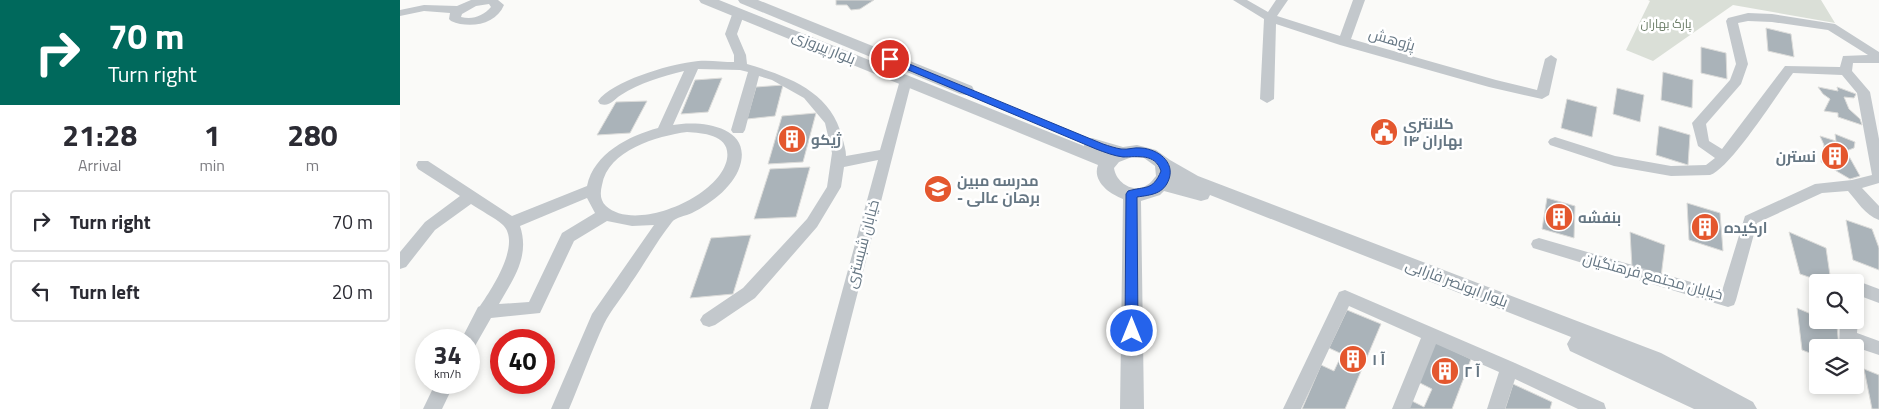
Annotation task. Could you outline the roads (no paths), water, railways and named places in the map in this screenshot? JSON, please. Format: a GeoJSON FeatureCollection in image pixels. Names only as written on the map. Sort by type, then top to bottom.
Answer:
{"type":"FeatureCollection","features":[{"type":"Feature","properties":{"kind":"street"},"geometry":{"type":"LineString","coordinates":[[400,18],[458,11],[478,2],[492,0],[498,5],[497,8],[484,18],[470,22],[459,21],[454,16],[458,11]]}},
{"type":"Feature","properties":{"kind":"street","name":"بلوار پیروزی"},"geometry":{"type":"LineString","coordinates":[[706,0],[751,4],[1099,147],[1115,158]]}},
{"type":"Feature","properties":{"kind":"street"},"geometry":{"type":"LineString","coordinates":[[740,66],[740,55],[731,34],[751,4],[780,0]]}},
{"type":"Feature","properties":{"kind":"street","name":"پژوهش"},"geometry":{"type":"LineString","coordinates":[[1239,0],[1270,18],[1344,42],[1494,84],[1542,95],[1551,59]]}},
{"type":"Feature","properties":{"kind":"street"},"geometry":{"type":"LineString","coordinates":[[1267,99],[1270,18],[1282,0]]}},
{"type":"Feature","properties":{"kind":"street"},"geometry":{"type":"LineString","coordinates":[[1344,42],[1359,0]]}},
{"type":"Feature","properties":{"kind":"street","name":"بلوار پیروزی"},"geometry":{"type":"LineString","coordinates":[[751,4],[906,80],[1115,158]]}},
{"type":"Feature","properties":{"kind":"street"},"geometry":{"type":"LineString","coordinates":[[400,13],[424,8],[458,11]]}},
{"type":"Feature","properties":{"kind":"street"},"geometry":{"type":"LineString","coordinates":[[1724,156],[1703,143],[1699,123],[1736,80],[1742,64],[1732,21],[1748,17],[1772,18],[1831,27],[1879,58]]}},
{"type":"Feature","properties":{"kind":"street"},"geometry":{"type":"LineString","coordinates":[[1879,58],[1846,59],[1846,71],[1863,92],[1879,177]]}},
{"type":"Feature","properties":{"kind":"street"},"geometry":{"type":"LineString","coordinates":[[664,130],[693,66]]}},
{"type":"Feature","properties":{"kind":"street"},"geometry":{"type":"LineString","coordinates":[[604,101],[616,92],[659,73],[693,66],[740,66],[777,77],[809,95],[832,122],[838,153],[834,187],[812,223],[749,293],[709,320]]}},
{"type":"Feature","properties":{"kind":"street"},"geometry":{"type":"LineString","coordinates":[[738,130],[755,69]]}},
{"type":"Feature","properties":{"kind":"street"},"geometry":{"type":"LineString","coordinates":[[1555,142],[1614,161],[1671,171],[1710,170],[1724,156],[1789,69],[1846,71]]}},
{"type":"Feature","properties":{"kind":"street","name":"خیابان شبستری"},"geometry":{"type":"LineString","coordinates":[[819,409],[906,80]]}},
{"type":"Feature","properties":{"kind":"street"},"geometry":{"type":"LineString","coordinates":[[694,127],[708,129],[724,135],[733,146],[735,160],[728,176],[714,192],[693,206],[668,216],[645,220],[623,220],[606,214],[595,204],[592,190],[596,176],[607,161],[630,144],[643,137],[664,130],[694,127]]}},
{"type":"Feature","properties":{"kind":"street"},"geometry":{"type":"LineString","coordinates":[[1142,151],[1159,158],[1163,174],[1154,190],[1132,194],[1120,192],[1111,186],[1106,178],[1105,170],[1115,158],[1142,151]]}},
{"type":"Feature","properties":{"kind":"street"},"geometry":{"type":"LineString","coordinates":[[837,163],[885,154]]}},
{"type":"Feature","properties":{"kind":"street"},"geometry":{"type":"LineString","coordinates":[[423,165],[512,223],[516,250],[512,266],[475,329]]}},
{"type":"Feature","properties":{"kind":"street","name":"بلوار ابونصر فارابی"},"geometry":{"type":"LineString","coordinates":[[1163,174],[1196,192],[1653,360],[1746,409]]}},
{"type":"Feature","properties":{"kind":"street","name":"خیابان مجتمع فرهنگیان"},"geometry":{"type":"LineString","coordinates":[[1539,244],[1728,300],[1750,220],[1820,188],[1852,185],[1879,177]]}},
{"type":"Feature","properties":{"kind":"street"},"geometry":{"type":"LineString","coordinates":[[1852,185],[1868,205],[1879,214]]}},
{"type":"Feature","properties":{"kind":"street"},"geometry":{"type":"LineString","coordinates":[[512,223],[592,190]]}},
{"type":"Feature","properties":{"kind":"street"},"geometry":{"type":"LineString","coordinates":[[1132,194],[1132,409]]}},
{"type":"Feature","properties":{"kind":"street"},"geometry":{"type":"LineString","coordinates":[[400,263],[430,226],[470,196]]}},
{"type":"Feature","properties":{"kind":"street"},"geometry":{"type":"LineString","coordinates":[[484,312],[534,308],[568,237],[606,214]]}},
{"type":"Feature","properties":{"kind":"street"},"geometry":{"type":"LineString","coordinates":[[560,409],[598,319],[668,216]]}},
{"type":"Feature","properties":{"kind":"street","name":"بلوار ابونصر فارابی"},"geometry":{"type":"LineString","coordinates":[[1317,235],[1582,345],[1717,409]]}},
{"type":"Feature","properties":{"kind":"street"},"geometry":{"type":"LineString","coordinates":[[1864,290],[1879,296]]}},
{"type":"Feature","properties":{"kind":"street"},"geometry":{"type":"LineString","coordinates":[[1292,409],[1345,297],[1509,368],[1590,408]]}},
{"type":"Feature","properties":{"kind":"street"},"geometry":{"type":"LineString","coordinates":[[1401,409],[1431,334]]}},
{"type":"Feature","properties":{"kind":"street"},"geometry":{"type":"LineString","coordinates":[[1848,335],[1879,348]]}},
{"type":"Feature","properties":{"kind":"street"},"geometry":{"type":"LineString","coordinates":[[1496,409],[1509,368]]}},
{"type":"Feature","properties":{"kind":"street"},"geometry":{"type":"LineString","coordinates":[[432,409],[440,394]]}},
{"type":"Feature","properties":{"kind":"place","name":"کلانتری ۱۴ بهاران"},"geometry":{"type":"Point","coordinates":[1384,132]}},
{"type":"Feature","properties":{"kind":"place","name":"ژیکو"},"geometry":{"type":"Point","coordinates":[792,139]}},
{"type":"Feature","properties":{"kind":"place","name":"نسترن"},"geometry":{"type":"Point","coordinates":[1835,156]}},
{"type":"Feature","properties":{"kind":"place","name":"مدرسه مبین - برهان عالی"},"geometry":{"type":"Point","coordinates":[938,189]}},
{"type":"Feature","properties":{"kind":"place","name":"بنفشه"},"geometry":{"type":"Point","coordinates":[1559,217]}},
{"type":"Feature","properties":{"kind":"place","name":"ارکیده"},"geometry":{"type":"Point","coordinates":[1705,227]}},
{"type":"Feature","properties":{"kind":"place","name":"آ ۱"},"geometry":{"type":"Point","coordinates":[1353,359]}},
{"type":"Feature","properties":{"kind":"place","name":"آ ۲"},"geometry":{"type":"Point","coordinates":[1445,371]}},
{"type":"Feature","properties":{"kind":"park label","name":"پارک بهاران"},"geometry":{"type":"Point","coordinates":[1666,23]}}]}
